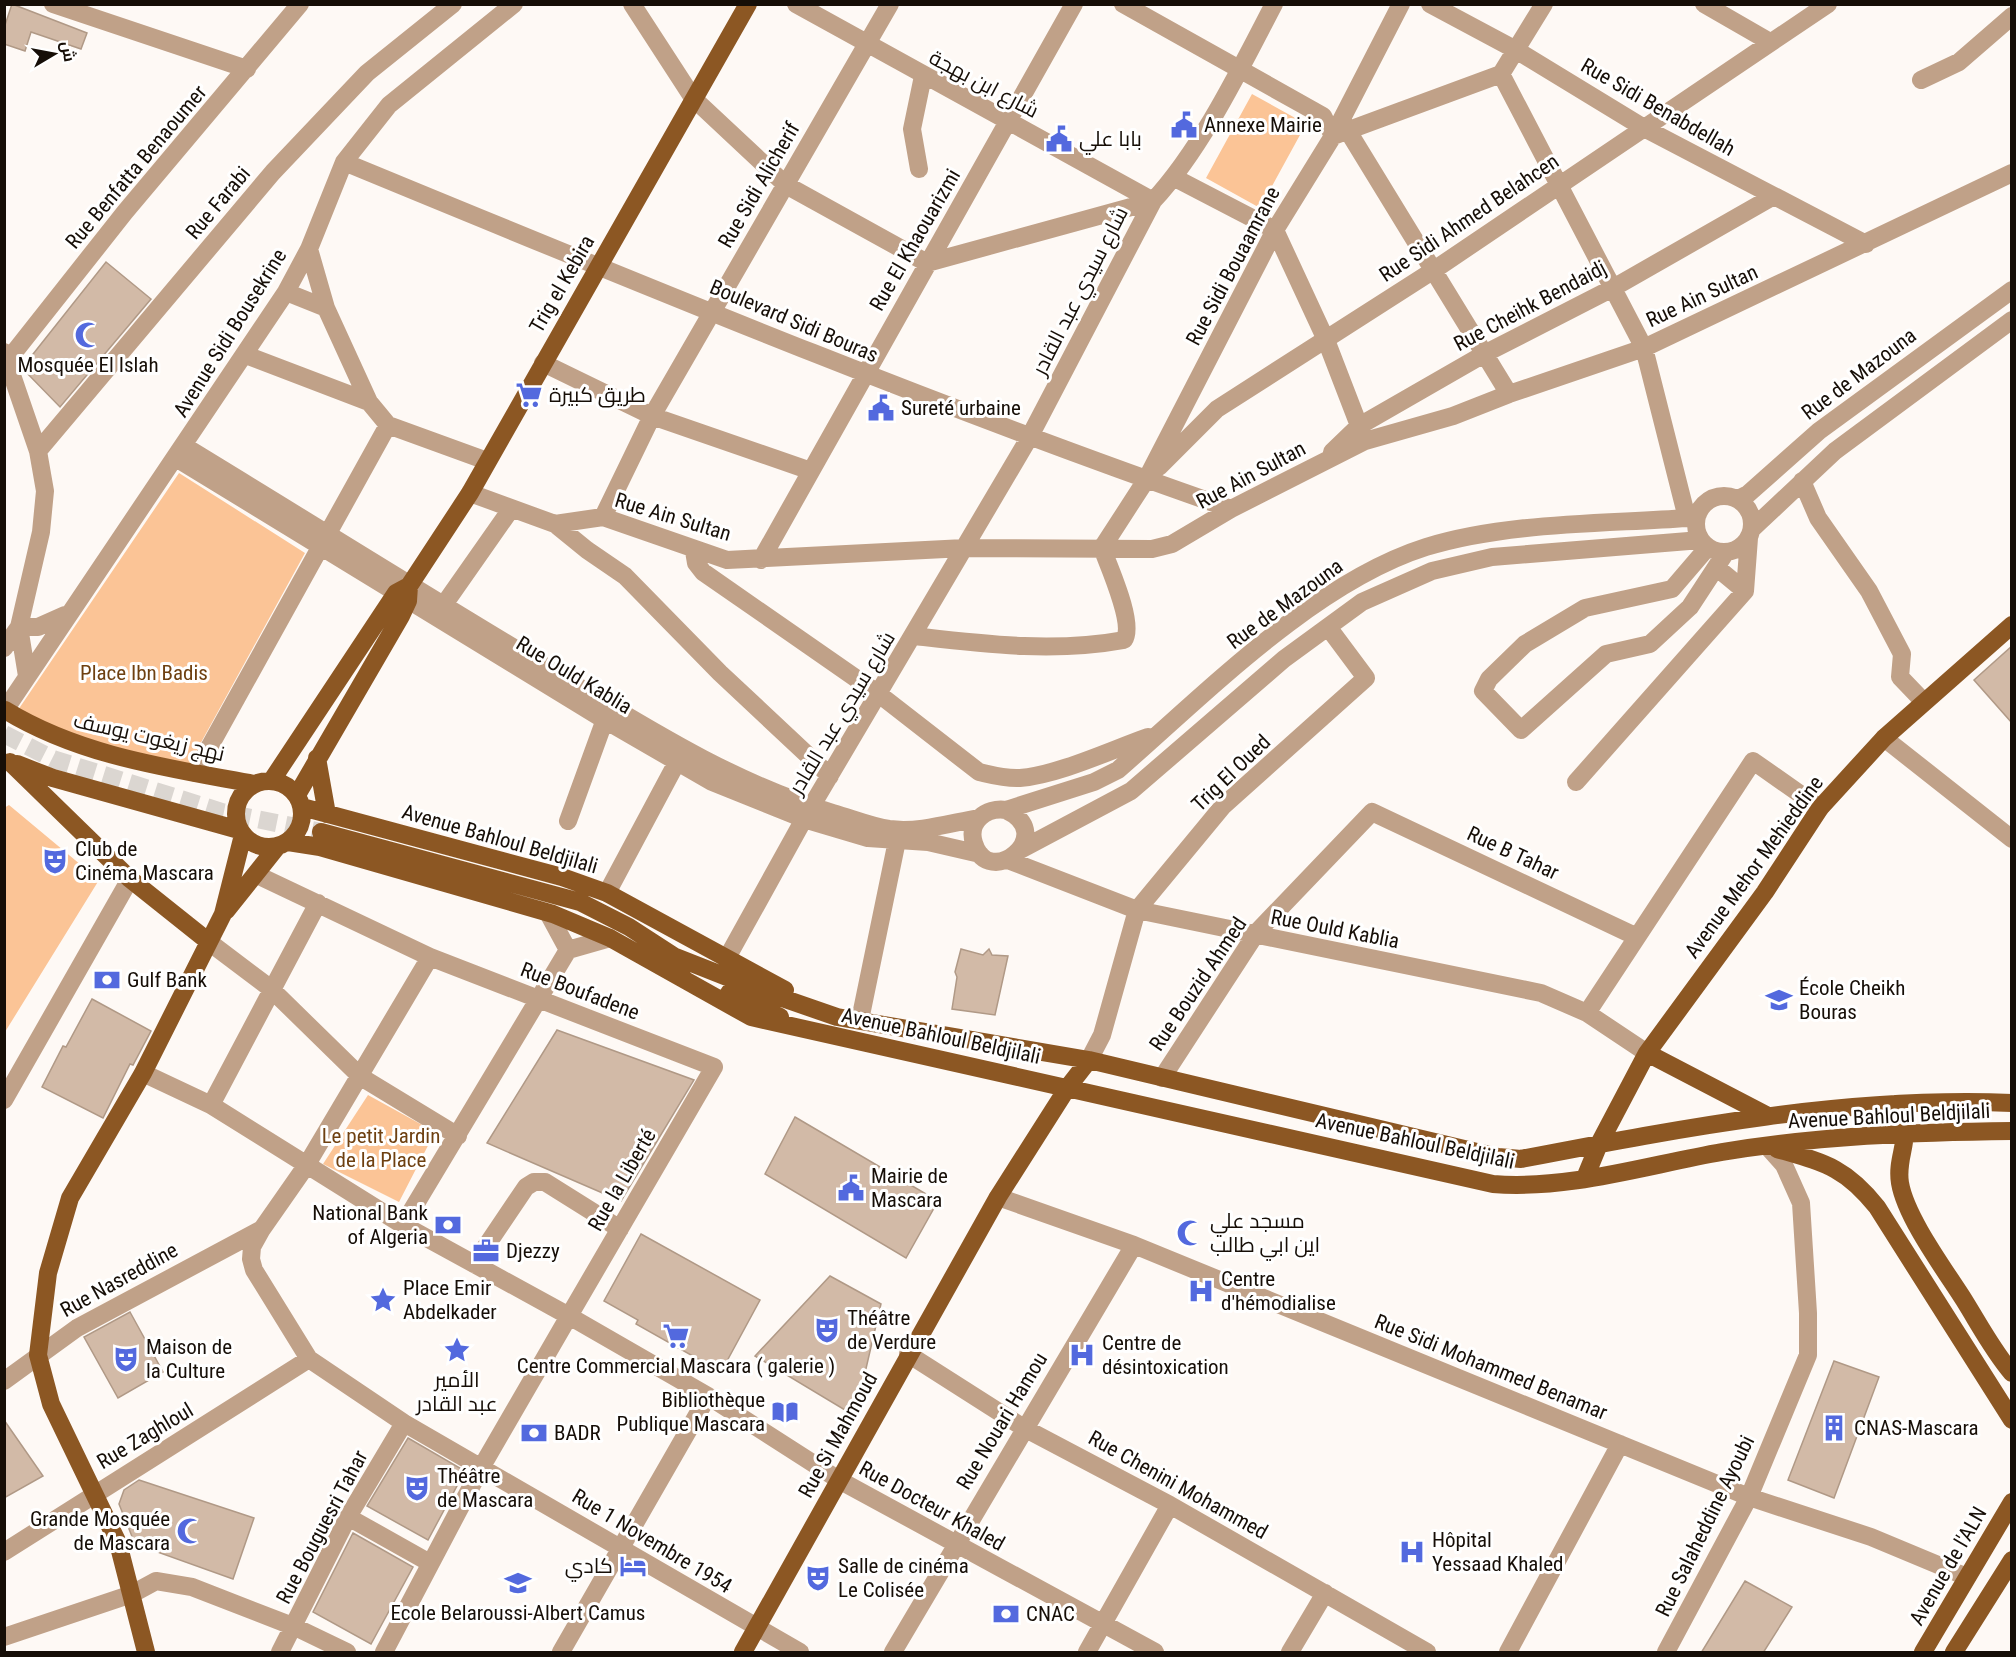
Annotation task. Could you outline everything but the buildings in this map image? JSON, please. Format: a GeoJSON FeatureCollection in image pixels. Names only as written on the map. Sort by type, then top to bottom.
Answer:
{"type":"FeatureCollection","features":[{"type":"Feature","properties":{"kind":"main road","name":"Trig el Kebira"},"geometry":{"type":"LineString","coordinates":[[404,593],[470,493],[748,4]]}},
{"type":"Feature","properties":{"kind":"main road"},"geometry":{"type":"LineString","coordinates":[[146,1653],[118,1543],[51,1404],[38,1355],[48,1273],[70,1198],[143,1073],[223,914],[300,827],[299,801],[317,758],[404,593]]}},
{"type":"Feature","properties":{"kind":"main road"},"geometry":{"type":"LineString","coordinates":[[223,914],[241,833],[235,809],[245,790],[263,782],[404,593]]}},
{"type":"Feature","properties":{"kind":"main road","name":"Avenue Mehor Mehieddine"},"geometry":{"type":"LineString","coordinates":[[1585,1178],[1599,1144],[1647,1053],[1765,892],[1820,808],[1884,738],[1923,701],[2012,625]]}},
{"type":"Feature","properties":{"kind":"main road"},"geometry":{"type":"LineString","coordinates":[[4,729],[5,710]]}},
{"type":"Feature","properties":{"kind":"main road","name":"نهج زيغوت يوسف"},"geometry":{"type":"LineString","coordinates":[[5,710],[54,737],[80,746],[195,773],[263,782]]}},
{"type":"Feature","properties":{"kind":"main road"},"geometry":{"type":"LineString","coordinates":[[317,758],[327,814]]}},
{"type":"Feature","properties":{"kind":"main road"},"geometry":{"type":"LineString","coordinates":[[6,762],[241,833],[258,846],[283,844]]}},
{"type":"Feature","properties":{"kind":"main road"},"geometry":{"type":"LineString","coordinates":[[6,762],[130,879],[209,942]]}},
{"type":"Feature","properties":{"kind":"main road"},"geometry":{"type":"LineString","coordinates":[[263,782],[286,785],[299,801]]}},
{"type":"Feature","properties":{"kind":"main road","name":"Avenue Bahloul Beldjilali"},"geometry":{"type":"LineString","coordinates":[[299,801],[327,814],[562,877],[608,893],[837,1017]]}},
{"type":"Feature","properties":{"kind":"main road"},"geometry":{"type":"LineString","coordinates":[[321,832],[580,902],[629,927],[676,957]]}},
{"type":"Feature","properties":{"kind":"main road","name":"Avenue Bahloul Beldjilali"},"geometry":{"type":"LineString","coordinates":[[283,844],[320,847],[548,913],[610,938],[751,1017],[1493,1184],[1516,1186],[1585,1178],[1767,1146],[1906,1135],[2012,1131]]}},
{"type":"Feature","properties":{"kind":"main road","name":"Avenue Bahloul Beldjilali"},"geometry":{"type":"LineString","coordinates":[[676,957],[837,1017],[1089,1060],[1498,1157],[1521,1159],[1768,1116],[1950,1100],[2012,1103]]}},
{"type":"Feature","properties":{"kind":"main road","name":"Avenue Bahloul Beldjilali"},"geometry":{"type":"LineString","coordinates":[[676,957],[722,989],[818,1032]]}},
{"type":"Feature","properties":{"kind":"main road"},"geometry":{"type":"LineString","coordinates":[[1647,1053],[1768,1116]]}},
{"type":"Feature","properties":{"kind":"main road","name":"Rue Si Mahmoud"},"geometry":{"type":"LineString","coordinates":[[743,1653],[908,1354],[998,1197],[1068,1087],[1089,1060]]}},
{"type":"Feature","properties":{"kind":"main road"},"geometry":{"type":"LineString","coordinates":[[1895,1104],[1904,1116],[1906,1135],[1900,1183],[1908,1207],[1935,1254],[2012,1373]]}},
{"type":"Feature","properties":{"kind":"main road"},"geometry":{"type":"LineString","coordinates":[[1767,1146],[1822,1162],[1858,1183],[1877,1207],[2012,1420]]}},
{"type":"Feature","properties":{"kind":"main road","name":"Avenue de l'ALN"},"geometry":{"type":"LineString","coordinates":[[1923,1653],[2012,1502]]}},
{"type":"Feature","properties":{"kind":"main road"},"geometry":{"type":"LineString","coordinates":[[1954,1653],[2012,1560]]}},
{"type":"Feature","properties":{"kind":"street"},"geometry":{"type":"LineString","coordinates":[[53,4],[247,69]]}},
{"type":"Feature","properties":{"kind":"street","name":"Rue Benfatta Benaoumer"},"geometry":{"type":"LineString","coordinates":[[6,356],[300,4]]}},
{"type":"Feature","properties":{"kind":"street","name":"Rue Farabi"},"geometry":{"type":"LineString","coordinates":[[38,451],[273,172],[367,73],[453,4]]}},
{"type":"Feature","properties":{"kind":"street","name":"Avenue Sidi Bousekrine"},"geometry":{"type":"LineString","coordinates":[[5,710],[67,614],[246,355],[286,292],[309,249],[344,162],[389,105],[514,4]]}},
{"type":"Feature","properties":{"kind":"street"},"geometry":{"type":"LineString","coordinates":[[632,4],[693,98],[786,185],[927,263],[1153,201]]}},
{"type":"Feature","properties":{"kind":"street","name":"شارع ابن بهجة"},"geometry":{"type":"LineString","coordinates":[[796,4],[867,46],[1153,201]]}},
{"type":"Feature","properties":{"kind":"street","name":"Rue Sidi Alicherif"},"geometry":{"type":"LineString","coordinates":[[603,517],[652,416],[890,4]]}},
{"type":"Feature","properties":{"kind":"street","name":"Rue El Khaouarizmi"},"geometry":{"type":"LineString","coordinates":[[761,560],[1074,4]]}},
{"type":"Feature","properties":{"kind":"street"},"geometry":{"type":"LineString","coordinates":[[1123,4],[1336,127],[1434,270],[1509,394]]}},
{"type":"Feature","properties":{"kind":"street","name":"شارع سيدي عبد القادر"},"geometry":{"type":"LineString","coordinates":[[727,958],[808,813],[880,695],[1029,438],[1153,201],[1175,178],[1239,70],[1274,4]]}},
{"type":"Feature","properties":{"kind":"street","name":"Rue Sidi Bouaamrane"},"geometry":{"type":"LineString","coordinates":[[1102,548],[1146,480],[1275,230],[1336,127],[1401,4]]}},
{"type":"Feature","properties":{"kind":"street","name":"Rue Sidi Benabdellah"},"geometry":{"type":"LineString","coordinates":[[1430,4],[1516,50],[1644,128],[1866,244]]}},
{"type":"Feature","properties":{"kind":"street"},"geometry":{"type":"LineString","coordinates":[[1336,127],[1501,74],[1544,4]]}},
{"type":"Feature","properties":{"kind":"street"},"geometry":{"type":"LineString","coordinates":[[1704,4],[1770,42]]}},
{"type":"Feature","properties":{"kind":"street","name":"Rue Sidi Ahmed Belahcen"},"geometry":{"type":"LineString","coordinates":[[1146,480],[1217,409],[1434,270],[1827,4]]}},
{"type":"Feature","properties":{"kind":"street"},"geometry":{"type":"LineString","coordinates":[[1921,80],[1959,62],[2012,16]]}},
{"type":"Feature","properties":{"kind":"street"},"geometry":{"type":"LineString","coordinates":[[1501,74],[1644,348],[1696,528],[1745,591]]}},
{"type":"Feature","properties":{"kind":"street"},"geometry":{"type":"LineString","coordinates":[[919,169],[912,129],[923,76]]}},
{"type":"Feature","properties":{"kind":"street","name":"Boulevard Sidi Bouras"},"geometry":{"type":"LineString","coordinates":[[344,162],[712,310],[864,375],[1029,438],[1231,509]]}},
{"type":"Feature","properties":{"kind":"street","name":"Rue Ain Sultan"},"geometry":{"type":"LineString","coordinates":[[1362,434],[1453,416],[1509,394],[1644,348],[2012,173]]}},
{"type":"Feature","properties":{"kind":"street"},"geometry":{"type":"LineString","coordinates":[[1175,178],[1275,230],[1326,340],[1362,434]]}},
{"type":"Feature","properties":{"kind":"street","name":"Rue Cheihk Bendaidj"},"geometry":{"type":"LineString","coordinates":[[1315,467],[1486,353],[1613,288],[1774,196]]}},
{"type":"Feature","properties":{"kind":"street"},"geometry":{"type":"LineString","coordinates":[[309,249],[326,308],[369,402],[388,425],[487,461]]}},
{"type":"Feature","properties":{"kind":"street","name":"Rue de Mazouna"},"geometry":{"type":"LineString","coordinates":[[1738,499],[1748,494],[1820,431],[2012,290]]}},
{"type":"Feature","properties":{"kind":"street"},"geometry":{"type":"LineString","coordinates":[[286,292],[326,308]]}},
{"type":"Feature","properties":{"kind":"street"},"geometry":{"type":"LineString","coordinates":[[1713,552],[1690,607],[1650,644],[1606,654],[1521,730],[1483,691],[1489,679],[1525,644],[1585,608],[1672,589],[1713,552],[1743,545],[1750,533],[1802,481],[1845,444],[2012,320]]}},
{"type":"Feature","properties":{"kind":"street"},"geometry":{"type":"LineString","coordinates":[[246,355],[369,402]]}},
{"type":"Feature","properties":{"kind":"street"},"geometry":{"type":"LineString","coordinates":[[6,356],[38,451],[45,491],[41,532],[19,627],[27,676]]}},
{"type":"Feature","properties":{"kind":"street"},"geometry":{"type":"LineString","coordinates":[[543,363],[652,416],[811,471]]}},
{"type":"Feature","properties":{"kind":"street"},"geometry":{"type":"LineString","coordinates":[[195,773],[388,425]]}},
{"type":"Feature","properties":{"kind":"street","name":"Rue Ould Kablia"},"geometry":{"type":"LineString","coordinates":[[180,452],[325,540],[404,593],[606,713],[808,813],[868,838],[898,836],[979,818]]}},
{"type":"Feature","properties":{"kind":"street","name":"Rue Ain Sultan"},"geometry":{"type":"LineString","coordinates":[[470,493],[555,524],[603,517],[694,551],[727,560],[964,548],[1152,549],[1172,544],[1231,509],[1315,467]]}},
{"type":"Feature","properties":{"kind":"street"},"geometry":{"type":"LineString","coordinates":[[1802,481],[1818,518],[1869,591],[1902,654],[1900,677],[1923,701]]}},
{"type":"Feature","properties":{"kind":"street"},"geometry":{"type":"LineString","coordinates":[[1576,782],[1745,591],[1750,512],[1738,499],[1730,496],[1714,497],[1693,516]]}},
{"type":"Feature","properties":{"kind":"street"},"geometry":{"type":"LineString","coordinates":[[442,606],[511,509]]}},
{"type":"Feature","properties":{"kind":"street","name":"Rue de Mazouna"},"geometry":{"type":"LineString","coordinates":[[1006,810],[1094,782],[1118,770],[1269,639],[1350,581],[1425,548],[1488,533],[1693,516]]}},
{"type":"Feature","properties":{"kind":"street"},"geometry":{"type":"LineString","coordinates":[[555,524],[625,576],[720,673],[830,776]]}},
{"type":"Feature","properties":{"kind":"street"},"geometry":{"type":"LineString","coordinates":[[914,636],[1020,648],[1062,647],[1124,640],[1128,634],[1127,620],[1102,548]]}},
{"type":"Feature","properties":{"kind":"street"},"geometry":{"type":"LineString","coordinates":[[694,551],[696,563],[703,572],[880,695],[979,772],[999,777],[1019,778],[1040,774],[1159,734]]}},
{"type":"Feature","properties":{"kind":"street","name":"Rue de Mazouna"},"geometry":{"type":"LineString","coordinates":[[1014,855],[1131,791],[1284,659],[1362,602],[1432,572],[1492,557],[1713,552]]}},
{"type":"Feature","properties":{"kind":"street","name":"Rue Ould Kablia"},"geometry":{"type":"LineString","coordinates":[[404,593],[442,606],[606,713],[676,762],[712,782],[808,813]]}},
{"type":"Feature","properties":{"kind":"street"},"geometry":{"type":"LineString","coordinates":[[19,627],[38,627],[67,614]]}},
{"type":"Feature","properties":{"kind":"street"},"geometry":{"type":"LineString","coordinates":[[4,648],[19,627]]}},
{"type":"Feature","properties":{"kind":"street","name":"Trig El Oued"},"geometry":{"type":"LineString","coordinates":[[1137,910],[1223,806],[1366,678],[1328,627]]}},
{"type":"Feature","properties":{"kind":"street"},"geometry":{"type":"LineString","coordinates":[[568,821],[606,713]]}},
{"type":"Feature","properties":{"kind":"street"},"geometry":{"type":"LineString","coordinates":[[1884,738],[2012,839]]}},
{"type":"Feature","properties":{"kind":"street"},"geometry":{"type":"LineString","coordinates":[[1587,1013],[1635,936],[1753,761],[1820,808]]}},
{"type":"Feature","properties":{"kind":"street"},"geometry":{"type":"LineString","coordinates":[[608,893],[676,762]]}},
{"type":"Feature","properties":{"kind":"street"},"geometry":{"type":"LineString","coordinates":[[991,810],[1006,810],[1013,814],[1023,826],[1025,834],[1014,855],[993,861],[980,854],[972,836],[979,818],[991,810]]}},
{"type":"Feature","properties":{"kind":"street","name":"Rue B Tahar"},"geometry":{"type":"LineString","coordinates":[[1372,812],[1635,936]]}},
{"type":"Feature","properties":{"kind":"street","name":"Rue Bouzid Ahmed"},"geometry":{"type":"LineString","coordinates":[[1162,1078],[1254,936],[1372,812]]}},
{"type":"Feature","properties":{"kind":"street"},"geometry":{"type":"LineString","coordinates":[[860,1020],[898,836]]}},
{"type":"Feature","properties":{"kind":"street","name":"Rue Ould Kablia"},"geometry":{"type":"LineString","coordinates":[[898,836],[980,854]]}},
{"type":"Feature","properties":{"kind":"street","name":"Rue Ould Kablia"},"geometry":{"type":"LineString","coordinates":[[1014,855],[1137,910],[1254,936],[1540,993],[1587,1013],[1647,1053]]}},
{"type":"Feature","properties":{"kind":"street","name":"Rue Boufadene"},"geometry":{"type":"LineString","coordinates":[[257,874],[430,957],[714,1067]]}},
{"type":"Feature","properties":{"kind":"street"},"geometry":{"type":"LineString","coordinates":[[4,1100],[130,879]]}},
{"type":"Feature","properties":{"kind":"street"},"geometry":{"type":"LineString","coordinates":[[211,1105],[270,988],[318,903]]}},
{"type":"Feature","properties":{"kind":"street"},"geometry":{"type":"LineString","coordinates":[[1089,1060],[1102,1035],[1137,910]]}},
{"type":"Feature","properties":{"kind":"street"},"geometry":{"type":"LineString","coordinates":[[548,913],[568,950]]}},
{"type":"Feature","properties":{"kind":"street"},"geometry":{"type":"LineString","coordinates":[[403,1225],[568,950],[610,938]]}},
{"type":"Feature","properties":{"kind":"street"},"geometry":{"type":"LineString","coordinates":[[209,942],[270,988],[361,1077],[458,1136]]}},
{"type":"Feature","properties":{"kind":"street"},"geometry":{"type":"LineString","coordinates":[[309,1359],[254,1270],[251,1259],[252,1247],[261,1228],[306,1166],[361,1077],[430,957]]}},
{"type":"Feature","properties":{"kind":"street","name":"Rue la Liberté"},"geometry":{"type":"LineString","coordinates":[[384,1653],[481,1468],[714,1067]]}},
{"type":"Feature","properties":{"kind":"street","name":"Rue Docteur Khaled"},"geometry":{"type":"LineString","coordinates":[[143,1073],[211,1105],[403,1225],[569,1316],[708,1396],[839,1480],[1155,1653]]}},
{"type":"Feature","properties":{"kind":"street","name":"Rue Salaheddine Ayoubi"},"geometry":{"type":"LineString","coordinates":[[1666,1653],[1749,1497],[1808,1355],[1808,1313],[1801,1203],[1784,1165],[1767,1146]]}},
{"type":"Feature","properties":{"kind":"street"},"geometry":{"type":"LineString","coordinates":[[474,1264],[526,1186],[534,1182],[545,1182],[620,1229]]}},
{"type":"Feature","properties":{"kind":"street","name":"Rue Sidi Mohammed Benamar"},"geometry":{"type":"LineString","coordinates":[[998,1197],[1134,1245],[1749,1497],[1871,1538],[1967,1577]]}},
{"type":"Feature","properties":{"kind":"street","name":"Rue Nasreddine"},"geometry":{"type":"LineString","coordinates":[[4,1381],[77,1328],[261,1228]]}},
{"type":"Feature","properties":{"kind":"street","name":"Rue Nouari Hamou"},"geometry":{"type":"LineString","coordinates":[[893,1653],[1134,1245]]}},
{"type":"Feature","properties":{"kind":"street","name":"Rue Chenini Mohammed"},"geometry":{"type":"LineString","coordinates":[[908,1354],[1024,1428],[1170,1505],[1427,1653]]}},
{"type":"Feature","properties":{"kind":"street","name":"Rue 1 Novembre 1954"},"geometry":{"type":"LineString","coordinates":[[309,1359],[404,1423],[622,1547],[755,1629],[800,1653]]}},
{"type":"Feature","properties":{"kind":"street","name":"Rue Zaghloul"},"geometry":{"type":"LineString","coordinates":[[4,1552],[309,1359]]}},
{"type":"Feature","properties":{"kind":"street"},"geometry":{"type":"LineString","coordinates":[[561,1653],[708,1396]]}},
{"type":"Feature","properties":{"kind":"street","name":"Rue Bouguesri Tahar"},"geometry":{"type":"LineString","coordinates":[[280,1653],[348,1517],[404,1423]]}},
{"type":"Feature","properties":{"kind":"street"},"geometry":{"type":"LineString","coordinates":[[1508,1653],[1620,1444]]}},
{"type":"Feature","properties":{"kind":"street"},"geometry":{"type":"LineString","coordinates":[[1087,1653],[1170,1505]]}},
{"type":"Feature","properties":{"kind":"street"},"geometry":{"type":"LineString","coordinates":[[348,1517],[430,1563]]}},
{"type":"Feature","properties":{"kind":"street"},"geometry":{"type":"LineString","coordinates":[[4,1636],[132,1594],[156,1581],[192,1587],[295,1627],[347,1653]]}},
{"type":"Feature","properties":{"kind":"street"},"geometry":{"type":"LineString","coordinates":[[1290,1653],[1325,1593]]}},
{"type":"Feature","properties":{"kind":"green space"},"geometry":{"type":"Polygon","coordinates":[[[1252,94],[1306,124],[1260,208],[1206,178],[1252,94]]]}},
{"type":"Feature","properties":{"kind":"green space","name":"Place Ibn Badis"},"geometry":{"type":"Polygon","coordinates":[[[179,473],[305,553],[187,768],[85,746],[18,710],[179,473]]]}},
{"type":"Feature","properties":{"kind":"green space"},"geometry":{"type":"Polygon","coordinates":[[[9,805],[99,880],[5,1032],[4,808],[9,805]]]}},
{"type":"Feature","properties":{"kind":"green space","name":"Le petit Jardin de la Place"},"geometry":{"type":"Polygon","coordinates":[[[368,1095],[435,1132],[399,1202],[323,1164],[368,1095]]]}},
{"type":"Feature","properties":{"kind":"tunnel"},"geometry":{"type":"LineString","coordinates":[[4,734],[53,759],[222,812],[321,832]]}},
{"type":"Feature","properties":{"kind":"place","name":"Annexe Mairie"},"geometry":{"type":"Point","coordinates":[1184,125]}},
{"type":"Feature","properties":{"kind":"place","name":"بابا علي"},"geometry":{"type":"Point","coordinates":[1059,139]}},
{"type":"Feature","properties":{"kind":"place","name":"Mosquée El Islah"},"geometry":{"type":"Point","coordinates":[88,335]}},
{"type":"Feature","properties":{"kind":"place","name":"طريق كبيرة"},"geometry":{"type":"Point","coordinates":[529,395]}},
{"type":"Feature","properties":{"kind":"place","name":"Sureté urbaine"},"geometry":{"type":"Point","coordinates":[881,408]}},
{"type":"Feature","properties":{"kind":"place","name":"Club de Cinéma Mascara"},"geometry":{"type":"Point","coordinates":[55,861]}},
{"type":"Feature","properties":{"kind":"place","name":"Gulf Bank"},"geometry":{"type":"Point","coordinates":[107,980]}},
{"type":"Feature","properties":{"kind":"place","name":"École Cheikh Bouras"},"geometry":{"type":"Point","coordinates":[1779,1000]}},
{"type":"Feature","properties":{"kind":"place","name":"Mairie de Mascara"},"geometry":{"type":"Point","coordinates":[851,1188]}},
{"type":"Feature","properties":{"kind":"place","name":"National Bank of Algeria"},"geometry":{"type":"Point","coordinates":[448,1225]}},
{"type":"Feature","properties":{"kind":"place","name":"مسجد علي اين ابي طالب"},"geometry":{"type":"Point","coordinates":[1190,1233]}},
{"type":"Feature","properties":{"kind":"place","name":"Djezzy"},"geometry":{"type":"Point","coordinates":[486,1251]}},
{"type":"Feature","properties":{"kind":"place","name":"Centre d'hémodialise"},"geometry":{"type":"Point","coordinates":[1201,1291]}},
{"type":"Feature","properties":{"kind":"place","name":"Place Emir Abdelkader"},"geometry":{"type":"Point","coordinates":[383,1300]}},
{"type":"Feature","properties":{"kind":"place","name":"Théâtre de Verdure"},"geometry":{"type":"Point","coordinates":[827,1330]}},
{"type":"Feature","properties":{"kind":"place","name":"Centre Commercial Mascara ( galerie )"},"geometry":{"type":"Point","coordinates":[676,1336]}},
{"type":"Feature","properties":{"kind":"place","name":"الأمير عبد القادر"},"geometry":{"type":"Point","coordinates":[457,1350]}},
{"type":"Feature","properties":{"kind":"place","name":"Centre de désintoxication"},"geometry":{"type":"Point","coordinates":[1082,1355]}},
{"type":"Feature","properties":{"kind":"place","name":"Maison de la Culture"},"geometry":{"type":"Point","coordinates":[126,1359]}},
{"type":"Feature","properties":{"kind":"place","name":"Bibliothèque Publique Mascara"},"geometry":{"type":"Point","coordinates":[785,1412]}},
{"type":"Feature","properties":{"kind":"place","name":"CNAS-Mascara"},"geometry":{"type":"Point","coordinates":[1834,1428]}},
{"type":"Feature","properties":{"kind":"place","name":"BADR"},"geometry":{"type":"Point","coordinates":[534,1433]}},
{"type":"Feature","properties":{"kind":"place","name":"Théâtre de Mascara"},"geometry":{"type":"Point","coordinates":[417,1488]}},
{"type":"Feature","properties":{"kind":"place","name":"Grande Mosquée de Mascara"},"geometry":{"type":"Point","coordinates":[190,1531]}},
{"type":"Feature","properties":{"kind":"place","name":"Hôpital Yessaad Khaled"},"geometry":{"type":"Point","coordinates":[1412,1552]}},
{"type":"Feature","properties":{"kind":"place","name":"كادي"},"geometry":{"type":"Point","coordinates":[633,1566]}},
{"type":"Feature","properties":{"kind":"place","name":"Salle de cinéma Le Colisée"},"geometry":{"type":"Point","coordinates":[818,1578]}},
{"type":"Feature","properties":{"kind":"place","name":"Ecole Belaroussi-Albert Camus"},"geometry":{"type":"Point","coordinates":[518,1583]}},
{"type":"Feature","properties":{"kind":"place","name":"CNAC"},"geometry":{"type":"Point","coordinates":[1006,1614]}}]}
